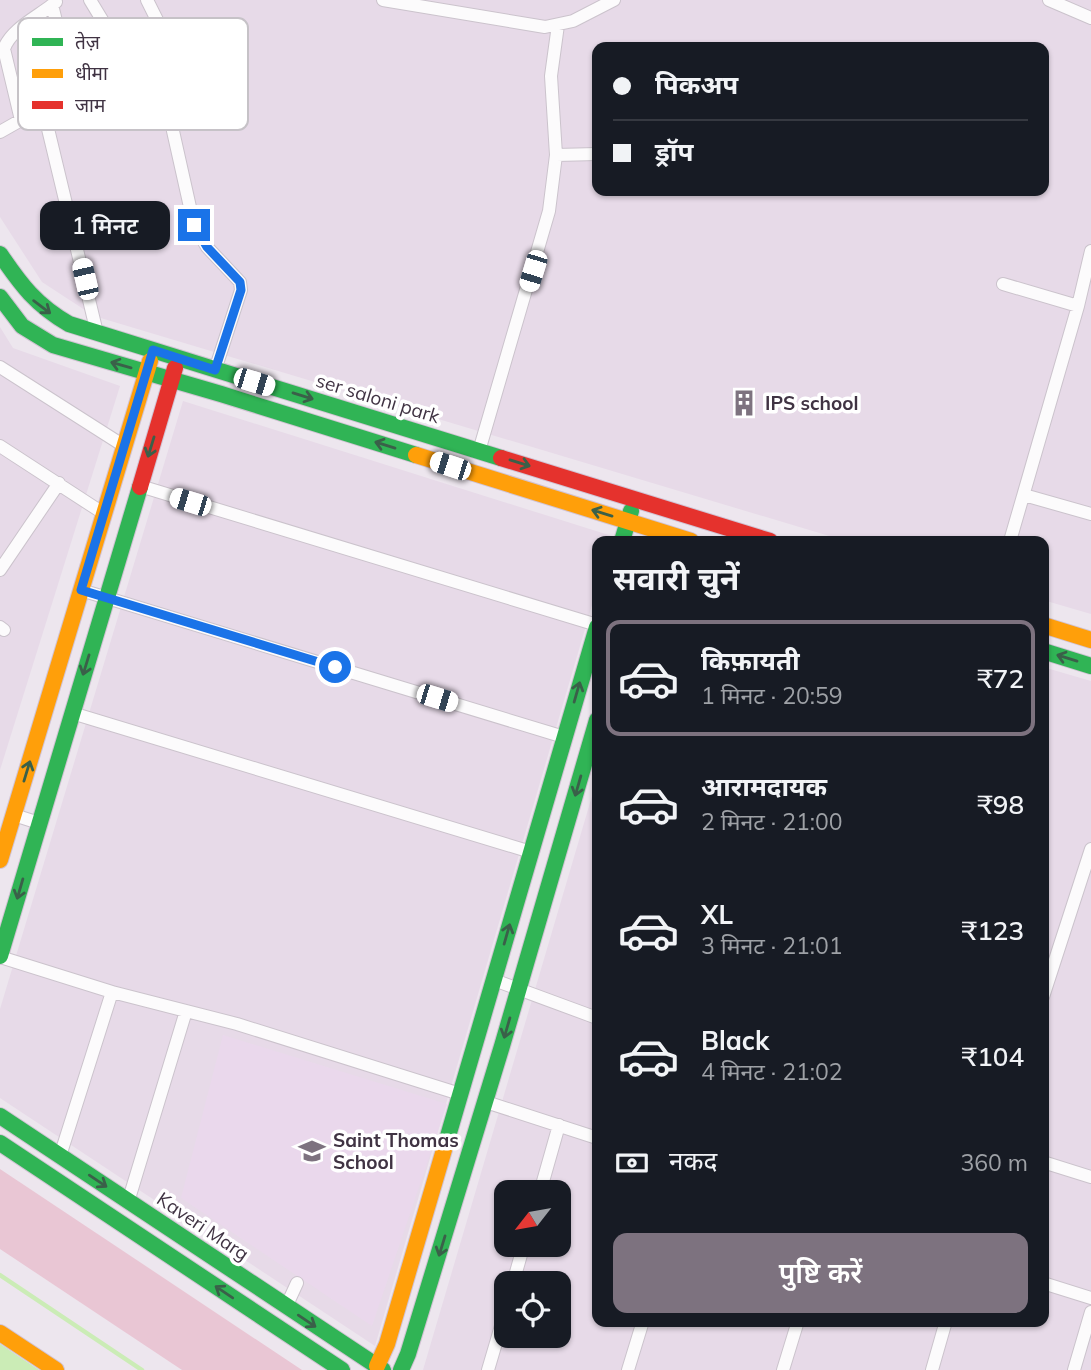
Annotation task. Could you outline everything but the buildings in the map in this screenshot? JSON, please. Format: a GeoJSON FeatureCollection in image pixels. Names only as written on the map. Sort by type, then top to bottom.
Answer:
{"type":"FeatureCollection","features":[{"type":"Feature","properties":{"kind":"street"},"geometry":{"type":"LineString","coordinates":[[90,0],[101,18]]}},
{"type":"Feature","properties":{"kind":"street"},"geometry":{"type":"LineString","coordinates":[[146,0],[156,18]]}},
{"type":"Feature","properties":{"kind":"street"},"geometry":{"type":"LineString","coordinates":[[383,0],[533,25],[558,25],[573,21],[606,2]]}},
{"type":"Feature","properties":{"kind":"street"},"geometry":{"type":"LineString","coordinates":[[1049,0],[1091,18]]}},
{"type":"Feature","properties":{"kind":"street"},"geometry":{"type":"LineString","coordinates":[[34,18],[55,2]]}},
{"type":"Feature","properties":{"kind":"street"},"geometry":{"type":"LineString","coordinates":[[479,451],[539,249],[555,178],[551,76],[558,25]]}},
{"type":"Feature","properties":{"kind":"street"},"geometry":{"type":"LineString","coordinates":[[18,30],[7,41],[4,49],[18,108]]}},
{"type":"Feature","properties":{"kind":"street"},"geometry":{"type":"LineString","coordinates":[[0,132],[18,123]]}},
{"type":"Feature","properties":{"kind":"street"},"geometry":{"type":"LineString","coordinates":[[48,130],[97,333]]}},
{"type":"Feature","properties":{"kind":"street"},"geometry":{"type":"LineString","coordinates":[[173,130],[194,225],[207,247],[240,282],[241,290],[215,370]]}},
{"type":"Feature","properties":{"kind":"street"},"geometry":{"type":"LineString","coordinates":[[556,155],[592,154]]}},
{"type":"Feature","properties":{"kind":"street"},"geometry":{"type":"LineString","coordinates":[[1012,536],[1078,306],[1091,251]]}},
{"type":"Feature","properties":{"kind":"street","name":"ser saloni park"},"geometry":{"type":"LineString","coordinates":[[0,254],[29,298],[69,324],[755,536]]}},
{"type":"Feature","properties":{"kind":"street"},"geometry":{"type":"LineString","coordinates":[[1003,284],[1078,306]]}},
{"type":"Feature","properties":{"kind":"street"},"geometry":{"type":"LineString","coordinates":[[0,298],[28,332],[44,341],[628,521],[651,535],[659,506]]}},
{"type":"Feature","properties":{"kind":"street"},"geometry":{"type":"LineString","coordinates":[[0,860],[153,350]]}},
{"type":"Feature","properties":{"kind":"street"},"geometry":{"type":"LineString","coordinates":[[178,358],[0,957],[460,1094]]}},
{"type":"Feature","properties":{"kind":"street"},"geometry":{"type":"LineString","coordinates":[[0,367],[124,446]]}},
{"type":"Feature","properties":{"kind":"street"},"geometry":{"type":"LineString","coordinates":[[0,446],[103,513]]}},
{"type":"Feature","properties":{"kind":"street"},"geometry":{"type":"LineString","coordinates":[[0,570],[59,483]]}},
{"type":"Feature","properties":{"kind":"street"},"geometry":{"type":"LineString","coordinates":[[139,486],[592,624]]}},
{"type":"Feature","properties":{"kind":"street"},"geometry":{"type":"LineString","coordinates":[[1024,495],[1091,514]]}},
{"type":"Feature","properties":{"kind":"street"},"geometry":{"type":"LineString","coordinates":[[624,536],[634,499]]}},
{"type":"Feature","properties":{"kind":"street"},"geometry":{"type":"LineString","coordinates":[[81,590],[564,737]]}},
{"type":"Feature","properties":{"kind":"street"},"geometry":{"type":"LineString","coordinates":[[1049,627],[1091,640]]}},
{"type":"Feature","properties":{"kind":"street"},"geometry":{"type":"LineString","coordinates":[[380,1368],[592,643]]}},
{"type":"Feature","properties":{"kind":"street"},"geometry":{"type":"LineString","coordinates":[[1049,653],[1091,666]]}},
{"type":"Feature","properties":{"kind":"street"},"geometry":{"type":"LineString","coordinates":[[72,713],[531,852]]}},
{"type":"Feature","properties":{"kind":"street"},"geometry":{"type":"LineString","coordinates":[[401,1370],[486,1101],[592,737]]}},
{"type":"Feature","properties":{"kind":"street"},"geometry":{"type":"LineString","coordinates":[[14,815],[39,823]]}},
{"type":"Feature","properties":{"kind":"street"},"geometry":{"type":"LineString","coordinates":[[1049,978],[1091,849]]}},
{"type":"Feature","properties":{"kind":"street"},"geometry":{"type":"LineString","coordinates":[[494,981],[592,1016]]}},
{"type":"Feature","properties":{"kind":"street"},"geometry":{"type":"LineString","coordinates":[[60,1156],[112,992]]}},
{"type":"Feature","properties":{"kind":"street"},"geometry":{"type":"LineString","coordinates":[[128,1202],[187,1011]]}},
{"type":"Feature","properties":{"kind":"street"},"geometry":{"type":"LineString","coordinates":[[486,1101],[592,1136]]}},
{"type":"Feature","properties":{"kind":"street","name":"Kaveri Marg"},"geometry":{"type":"LineString","coordinates":[[0,1116],[380,1368]]}},
{"type":"Feature","properties":{"kind":"street"},"geometry":{"type":"LineString","coordinates":[[543,1180],[559,1125]]}},
{"type":"Feature","properties":{"kind":"street"},"geometry":{"type":"LineString","coordinates":[[0,1143],[342,1370]]}},
{"type":"Feature","properties":{"kind":"street"},"geometry":{"type":"LineString","coordinates":[[1049,1164],[1091,1177]]}},
{"type":"Feature","properties":{"kind":"street"},"geometry":{"type":"LineString","coordinates":[[286,1307],[297,1283]]}},
{"type":"Feature","properties":{"kind":"street"},"geometry":{"type":"LineString","coordinates":[[1049,1285],[1091,1298]]}},
{"type":"Feature","properties":{"kind":"street"},"geometry":{"type":"LineString","coordinates":[[1074,1370],[1091,1312]]}},
{"type":"Feature","properties":{"kind":"street"},"geometry":{"type":"LineString","coordinates":[[628,1370],[641,1327]]}},
{"type":"Feature","properties":{"kind":"street"},"geometry":{"type":"LineString","coordinates":[[783,1370],[796,1327]]}},
{"type":"Feature","properties":{"kind":"street"},"geometry":{"type":"LineString","coordinates":[[932,1370],[944,1327]]}},
{"type":"Feature","properties":{"kind":"street"},"geometry":{"type":"LineString","coordinates":[[0,1333],[56,1370]]}},
{"type":"Feature","properties":{"kind":"street"},"geometry":{"type":"LineString","coordinates":[[488,1370],[494,1348]]}},
{"type":"Feature","properties":{"kind":"shaded area"},"geometry":{"type":"Polygon","coordinates":[[[0,0],[1091,0],[1091,614],[1049,602],[1049,536],[829,536],[94,316],[42,282],[0,217],[0,0]]]}},
{"type":"Feature","properties":{"kind":"shaded area"},"geometry":{"type":"Polygon","coordinates":[[[0,327],[13,348],[120,386],[0,770],[0,327]]]}},
{"type":"Feature","properties":{"kind":"shaded area"},"geometry":{"type":"Polygon","coordinates":[[[183,401],[612,536],[592,536],[592,605],[375,1346],[0,1098],[0,1009],[183,401]]]}},
{"type":"Feature","properties":{"kind":"shaded area"},"geometry":{"type":"Polygon","coordinates":[[[1049,669],[1091,681],[1091,1370],[423,1370],[592,796],[592,1327],[1049,1327],[1049,669]]]}},
{"type":"Feature","properties":{"kind":"shaded area","name":"Saint Thomas School"},"geometry":{"type":"Polygon","coordinates":[[[223,1035],[447,1104],[372,1326],[181,1198],[223,1035]]]}},
{"type":"Feature","properties":{"kind":"shaded area"},"geometry":{"type":"Polygon","coordinates":[[[0,1169],[302,1370],[182,1370],[0,1249],[0,1169]]]}},
{"type":"Feature","properties":{"kind":"shaded area"},"geometry":{"type":"Polygon","coordinates":[[[0,1344],[39,1370],[0,1370],[0,1344]]]}},
{"type":"Feature","properties":{"kind":"waterway"},"geometry":{"type":"LineString","coordinates":[[0,1275],[142,1370]]}},
{"type":"Feature","properties":{"kind":"traffic: fast"},"geometry":{"type":"LineString","coordinates":[[0,254],[30,293],[69,324],[501,458]]}},
{"type":"Feature","properties":{"kind":"traffic: fast"},"geometry":{"type":"LineString","coordinates":[[0,297],[22,326],[53,345],[416,455]]}},
{"type":"Feature","properties":{"kind":"traffic: fast"},"geometry":{"type":"LineString","coordinates":[[0,956],[140,487]]}},
{"type":"Feature","properties":{"kind":"traffic: fast"},"geometry":{"type":"LineString","coordinates":[[624,536],[631,511]]}},
{"type":"Feature","properties":{"kind":"traffic: fast"},"geometry":{"type":"LineString","coordinates":[[446,1143],[592,644]]}},
{"type":"Feature","properties":{"kind":"traffic: fast"},"geometry":{"type":"LineString","coordinates":[[1049,653],[1091,666]]}},
{"type":"Feature","properties":{"kind":"traffic: fast"},"geometry":{"type":"LineString","coordinates":[[401,1370],[502,1046],[592,737]]}},
{"type":"Feature","properties":{"kind":"traffic: fast"},"geometry":{"type":"LineString","coordinates":[[0,1116],[383,1370]]}},
{"type":"Feature","properties":{"kind":"traffic: fast"},"geometry":{"type":"LineString","coordinates":[[0,1143],[342,1370]]}},
{"type":"Feature","properties":{"kind":"traffic: slow"},"geometry":{"type":"LineString","coordinates":[[0,860],[150,361]]}},
{"type":"Feature","properties":{"kind":"traffic: slow"},"geometry":{"type":"LineString","coordinates":[[416,455],[675,536]]}},
{"type":"Feature","properties":{"kind":"traffic: slow"},"geometry":{"type":"LineString","coordinates":[[1049,627],[1091,640]]}},
{"type":"Feature","properties":{"kind":"traffic: slow"},"geometry":{"type":"LineString","coordinates":[[377,1366],[387,1344],[446,1143]]}},
{"type":"Feature","properties":{"kind":"traffic: slow"},"geometry":{"type":"LineString","coordinates":[[0,1333],[56,1370]]}},
{"type":"Feature","properties":{"kind":"traffic: jam"},"geometry":{"type":"LineString","coordinates":[[140,487],[175,368]]}},
{"type":"Feature","properties":{"kind":"traffic: jam"},"geometry":{"type":"LineString","coordinates":[[501,458],[754,536]]}},
{"type":"Feature","properties":{"kind":"place","name":"IPS school"},"geometry":{"type":"Point","coordinates":[744,403]}},
{"type":"Feature","properties":{"kind":"place","name":"Saint Thomas School"},"geometry":{"type":"Point","coordinates":[312,1151]}},
{"type":"Feature","properties":{"kind":"route"},"geometry":{"type":"LineString","coordinates":[[194,225],[207,247],[235,274],[241,290],[215,370],[153,350],[81,590],[335,667]]}}]}
